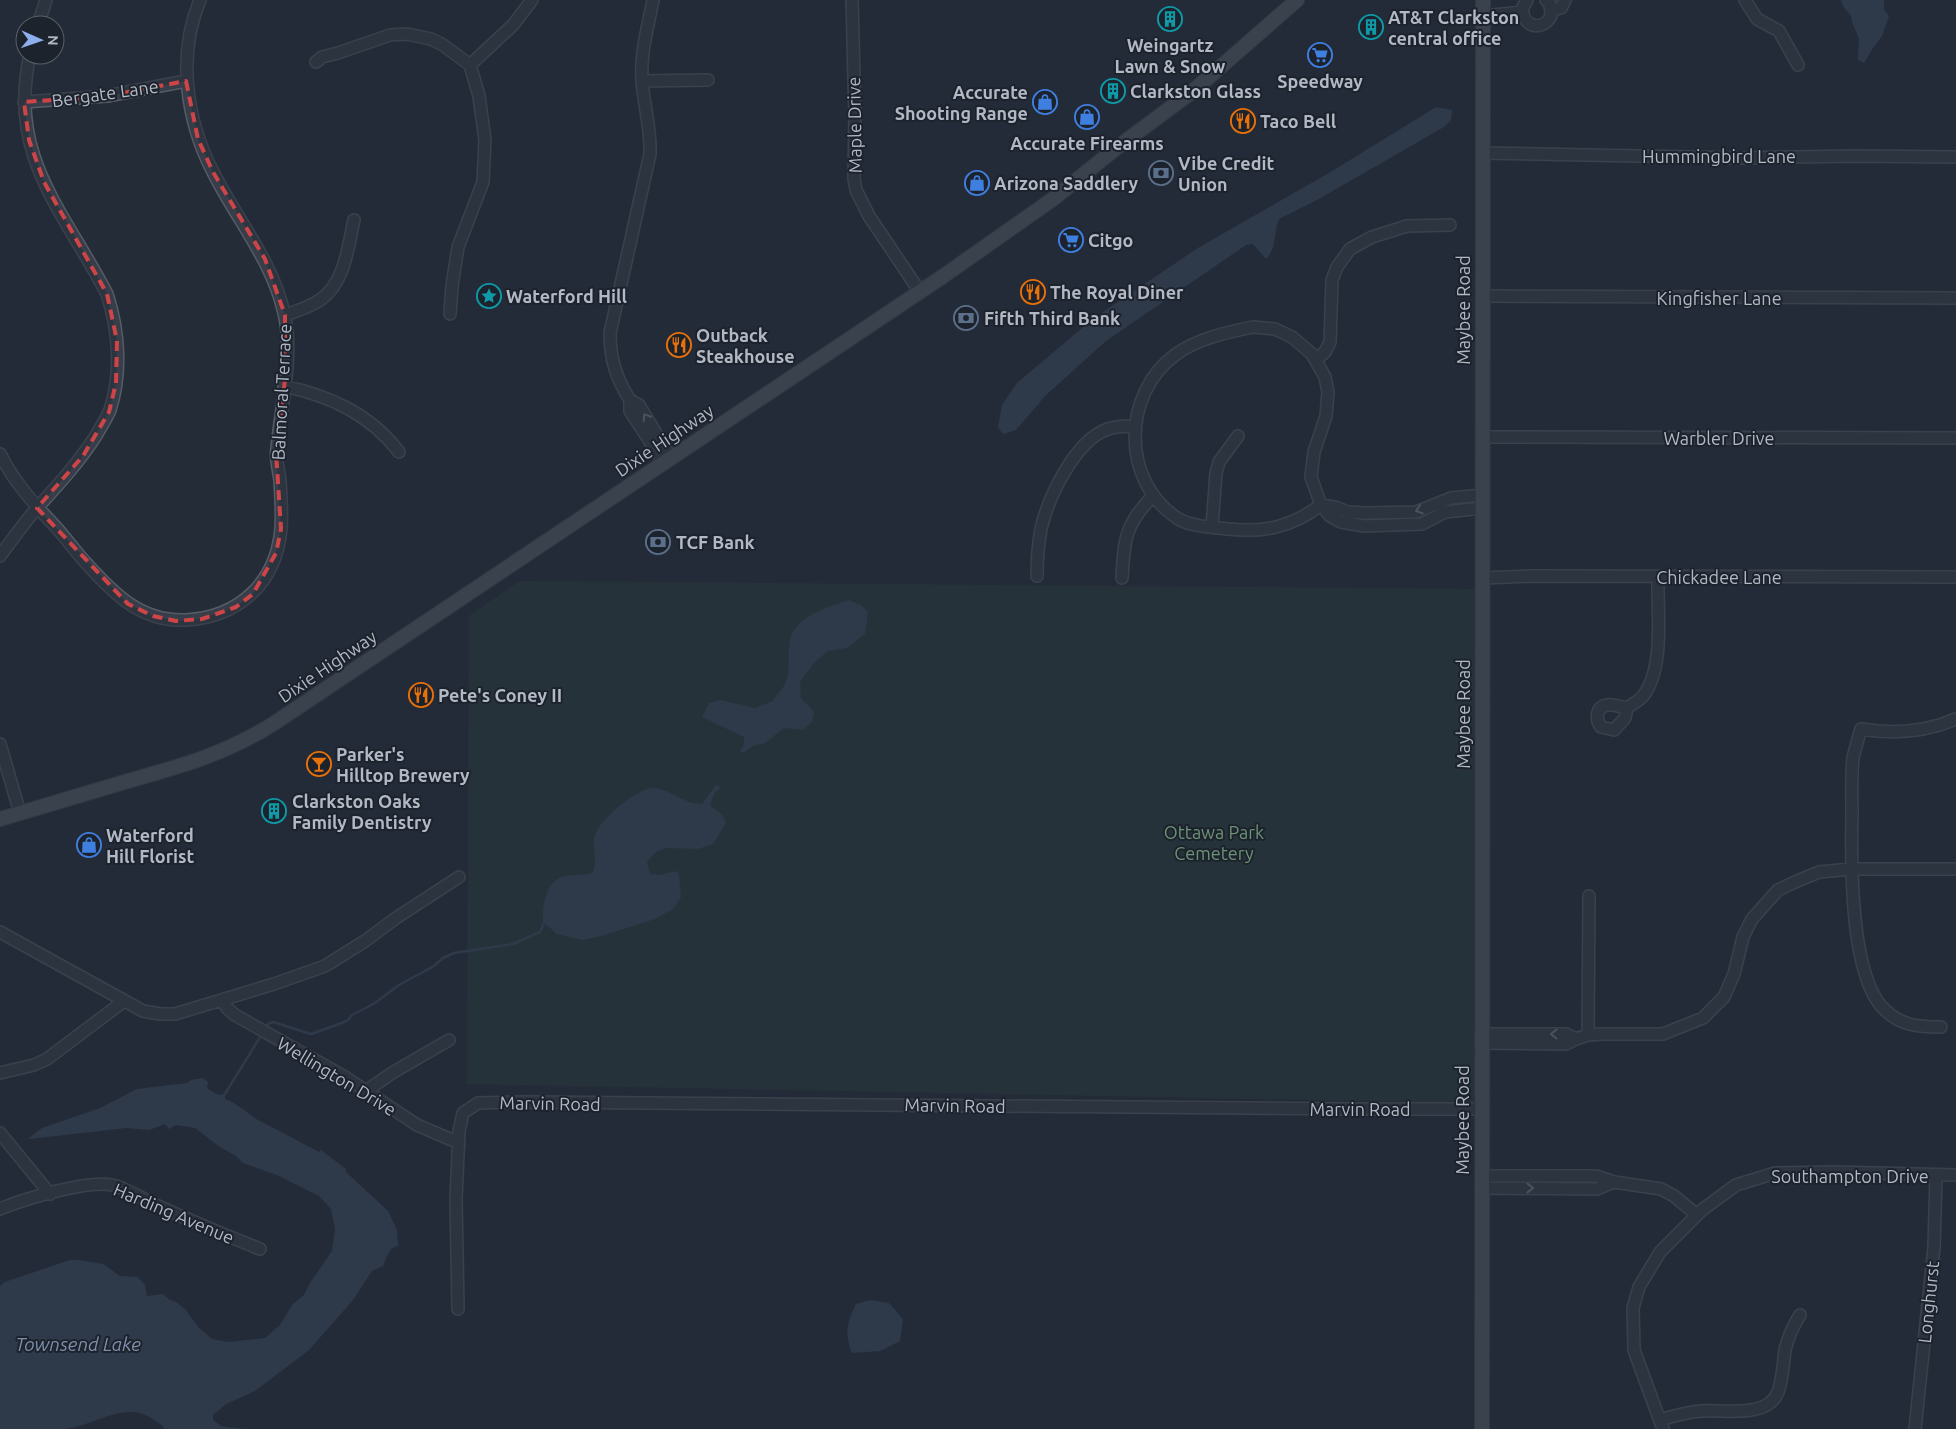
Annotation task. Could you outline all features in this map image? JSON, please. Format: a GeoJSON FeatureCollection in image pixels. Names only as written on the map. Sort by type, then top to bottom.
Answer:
{"type":"FeatureCollection","features":[{"type":"Feature","properties":{"kind":"main road","name":"Maybee Road"},"geometry":{"type":"LineString","coordinates":[[1482,1429],[1483,0]]}},
{"type":"Feature","properties":{"kind":"main road","name":"Dixie Highway"},"geometry":{"type":"LineString","coordinates":[[0,819],[190,763],[222,752],[250,738],[920,292],[1053,199],[1192,91],[1294,1]]}},
{"type":"Feature","properties":{"kind":"street"},"geometry":{"type":"LineString","coordinates":[[41,15],[46,0]]}},
{"type":"Feature","properties":{"kind":"street","name":"Balmoral Terrace"},"geometry":{"type":"LineString","coordinates":[[0,454],[22,490],[104,583],[128,604],[153,616],[176,620],[202,619],[218,615],[236,607],[253,594],[266,574],[276,553],[281,529],[280,481],[276,452],[287,345],[285,316],[278,291],[265,259],[213,172],[198,139],[186,81],[188,47],[194,14],[200,0]]}},
{"type":"Feature","properties":{"kind":"street"},"geometry":{"type":"LineString","coordinates":[[470,65],[513,25],[532,0]]}},
{"type":"Feature","properties":{"kind":"street"},"geometry":{"type":"LineString","coordinates":[[654,0],[643,46],[642,81],[651,136],[650,154],[610,333],[610,348],[614,371],[630,400],[639,405],[668,461]]}},
{"type":"Feature","properties":{"kind":"street","name":"Maple Drive"},"geometry":{"type":"LineString","coordinates":[[852,0],[855,118],[854,179],[856,190],[869,216],[920,292]]}},
{"type":"Feature","properties":{"kind":"street"},"geometry":{"type":"LineString","coordinates":[[1528,0],[1522,12],[1527,23],[1538,26],[1548,21],[1549,5],[1561,8],[1565,0]]}},
{"type":"Feature","properties":{"kind":"street"},"geometry":{"type":"LineString","coordinates":[[1745,0],[1757,19],[1779,31],[1798,65]]}},
{"type":"Feature","properties":{"kind":"street"},"geometry":{"type":"LineString","coordinates":[[1483,16],[1522,12]]}},
{"type":"Feature","properties":{"kind":"street"},"geometry":{"type":"LineString","coordinates":[[316,62],[322,57],[390,35],[407,34],[431,38],[470,65],[479,96],[484,140],[484,182],[458,247],[450,314]]}},
{"type":"Feature","properties":{"kind":"street"},"geometry":{"type":"LineString","coordinates":[[0,556],[37,508],[83,456],[110,412],[116,383],[118,360],[113,312],[107,294],[44,182],[28,140],[24,88],[28,65]]}},
{"type":"Feature","properties":{"kind":"street"},"geometry":{"type":"LineString","coordinates":[[642,81],[708,80]]}},
{"type":"Feature","properties":{"kind":"street","name":"Bergate Lane"},"geometry":{"type":"LineString","coordinates":[[24,102],[107,96],[186,81]]}},
{"type":"Feature","properties":{"kind":"street","name":"Hummingbird Lane"},"geometry":{"type":"LineString","coordinates":[[1482,154],[1738,158],[1956,157]]}},
{"type":"Feature","properties":{"kind":"street"},"geometry":{"type":"LineString","coordinates":[[285,316],[318,302],[336,285],[341,275],[354,220]]}},
{"type":"Feature","properties":{"kind":"street"},"geometry":{"type":"LineString","coordinates":[[1316,360],[1325,352],[1330,342],[1332,280],[1337,267],[1350,250],[1372,237],[1407,226],[1450,225]]}},
{"type":"Feature","properties":{"kind":"street","name":"Kingfisher Lane"},"geometry":{"type":"LineString","coordinates":[[1482,296],[1956,298]]}},
{"type":"Feature","properties":{"kind":"street"},"geometry":{"type":"LineString","coordinates":[[1442,506],[1422,524],[1364,526],[1341,522],[1330,516],[1321,505],[1311,477],[1318,438],[1326,416],[1328,392],[1325,377],[1312,354],[1292,337],[1276,328],[1264,327],[1236,330],[1191,346],[1175,354],[1153,377],[1141,398],[1135,426],[1134,441],[1136,455],[1153,496],[1164,508],[1187,523],[1242,530],[1279,528],[1310,514],[1321,505],[1335,507],[1348,512],[1365,513],[1416,512],[1442,506],[1482,502]]}},
{"type":"Feature","properties":{"kind":"street"},"geometry":{"type":"LineString","coordinates":[[284,386],[328,397],[353,411],[388,438],[399,452]]}},
{"type":"Feature","properties":{"kind":"street"},"geometry":{"type":"LineString","coordinates":[[1037,576],[1041,528],[1064,472],[1083,445],[1094,436],[1106,429],[1135,426]]}},
{"type":"Feature","properties":{"kind":"street"},"geometry":{"type":"LineString","coordinates":[[1212,527],[1216,473],[1219,462],[1238,436]]}},
{"type":"Feature","properties":{"kind":"street","name":"Warbler Drive"},"geometry":{"type":"LineString","coordinates":[[1482,437],[1956,438]]}},
{"type":"Feature","properties":{"kind":"street"},"geometry":{"type":"LineString","coordinates":[[1122,578],[1124,543],[1128,530],[1134,518],[1153,496]]}},
{"type":"Feature","properties":{"kind":"street"},"geometry":{"type":"LineString","coordinates":[[1364,526],[1365,513]]}},
{"type":"Feature","properties":{"kind":"street","name":"Chickadee Lane"},"geometry":{"type":"LineString","coordinates":[[1482,578],[1533,576],[1956,578]]}},
{"type":"Feature","properties":{"kind":"street"},"geometry":{"type":"LineString","coordinates":[[1628,708],[1642,697],[1654,669],[1657,650],[1658,577]]}},
{"type":"Feature","properties":{"kind":"street"},"geometry":{"type":"LineString","coordinates":[[1941,1028],[1916,1026],[1901,1022],[1885,1011],[1872,995],[1864,972],[1854,907],[1851,869],[1852,768],[1861,729],[1903,732],[1956,720]]}},
{"type":"Feature","properties":{"kind":"street"},"geometry":{"type":"LineString","coordinates":[[0,744],[20,813]]}},
{"type":"Feature","properties":{"kind":"street"},"geometry":{"type":"LineString","coordinates":[[1481,1038],[1534,1039],[1566,1044],[1588,1035],[1663,1034],[1703,1018],[1724,997],[1734,974],[1743,937],[1752,919],[1778,890],[1819,872],[1851,869],[1956,870]]}},
{"type":"Feature","properties":{"kind":"street"},"geometry":{"type":"LineString","coordinates":[[0,932],[143,1011],[175,1014],[274,984],[325,966],[459,877]]}},
{"type":"Feature","properties":{"kind":"street"},"geometry":{"type":"LineString","coordinates":[[1588,1035],[1589,896]]}},
{"type":"Feature","properties":{"kind":"street","name":"Wellington Drive"},"geometry":{"type":"LineString","coordinates":[[222,1000],[226,1008],[234,1015],[366,1091],[417,1125],[459,1143]]}},
{"type":"Feature","properties":{"kind":"street"},"geometry":{"type":"LineString","coordinates":[[0,1072],[48,1060],[124,1001]]}},
{"type":"Feature","properties":{"kind":"street"},"geometry":{"type":"LineString","coordinates":[[366,1091],[392,1073],[449,1040]]}},
{"type":"Feature","properties":{"kind":"street","name":"Marvin Road"},"geometry":{"type":"LineString","coordinates":[[459,1143],[463,1113],[478,1103],[487,1102],[1360,1110],[1481,1108]]}},
{"type":"Feature","properties":{"kind":"street"},"geometry":{"type":"LineString","coordinates":[[0,1133],[50,1194]]}},
{"type":"Feature","properties":{"kind":"street"},"geometry":{"type":"LineString","coordinates":[[458,1309],[456,1218],[459,1143]]}},
{"type":"Feature","properties":{"kind":"street","name":"Southampton Drive"},"geometry":{"type":"LineString","coordinates":[[1661,1425],[1634,1350],[1633,1308],[1639,1287],[1660,1252],[1718,1197],[1736,1185],[1775,1173],[1832,1172],[1956,1175]]}},
{"type":"Feature","properties":{"kind":"street","name":"Longhurst"},"geometry":{"type":"LineString","coordinates":[[1915,1429],[1934,1247],[1936,1175]]}},
{"type":"Feature","properties":{"kind":"street"},"geometry":{"type":"LineString","coordinates":[[1555,1176],[1555,1189]]}},
{"type":"Feature","properties":{"kind":"street"},"geometry":{"type":"LineString","coordinates":[[1481,1182],[1555,1176],[1596,1176],[1614,1182],[1661,1189],[1674,1196],[1697,1215]]}},
{"type":"Feature","properties":{"kind":"street"},"geometry":{"type":"LineString","coordinates":[[1481,1182],[1555,1189],[1597,1189],[1614,1182]]}},
{"type":"Feature","properties":{"kind":"street","name":"Harding Avenue"},"geometry":{"type":"LineString","coordinates":[[0,1210],[50,1194],[91,1185],[110,1184],[260,1249]]}},
{"type":"Feature","properties":{"kind":"street"},"geometry":{"type":"LineString","coordinates":[[1661,1425],[1674,1416],[1701,1411],[1740,1411],[1769,1406],[1776,1398],[1792,1328],[1800,1315]]}},
{"type":"Feature","properties":{"kind":"highlighted area"},"geometry":{"type":"Polygon","coordinates":[[[186,81],[198,139],[213,172],[265,259],[285,315],[285,380],[276,452],[281,529],[276,553],[253,594],[236,607],[202,619],[176,621],[153,616],[128,604],[37,508],[83,456],[109,412],[116,383],[117,341],[107,294],[44,182],[29,140],[24,102],[107,96],[186,81]]]}},
{"type":"Feature","properties":{"kind":"green space","name":"Ottawa Park Cemetery"},"geometry":{"type":"Polygon","coordinates":[[[520,581],[1479,589],[1477,1103],[467,1084],[469,616],[520,581]]]}},
{"type":"Feature","properties":{"kind":"water"},"geometry":{"type":"Polygon","coordinates":[[[1841,0],[1884,0],[1884,10],[1889,16],[1882,36],[1864,63],[1858,60],[1859,39],[1851,16],[1841,0]]]}},
{"type":"Feature","properties":{"kind":"water"},"geometry":{"type":"Polygon","coordinates":[[[1436,107],[1452,110],[1451,120],[1444,127],[1317,200],[1279,219],[1272,250],[1266,259],[1253,244],[1246,245],[1106,341],[1046,395],[1016,430],[1003,434],[998,427],[1002,405],[1017,383],[1094,318],[1198,248],[1334,170],[1436,107]]]}},
{"type":"Feature","properties":{"kind":"water"},"geometry":{"type":"Polygon","coordinates":[[[849,600],[861,605],[868,612],[865,634],[847,648],[828,651],[814,663],[800,682],[801,698],[814,712],[812,722],[803,730],[784,728],[765,743],[753,746],[743,753],[740,751],[744,744],[744,737],[702,717],[709,703],[720,700],[755,708],[773,701],[786,682],[789,647],[791,637],[796,628],[802,621],[820,610],[849,600]]]}},
{"type":"Feature","properties":{"kind":"water"},"geometry":{"type":"Polygon","coordinates":[[[719,785],[720,788],[714,794],[710,805],[722,815],[726,823],[713,844],[698,849],[665,848],[656,852],[647,862],[650,874],[659,875],[676,871],[679,874],[681,897],[673,909],[655,919],[583,940],[557,934],[543,922],[546,894],[553,882],[565,876],[592,873],[595,864],[595,835],[598,828],[620,805],[647,789],[654,788],[667,791],[690,803],[702,804],[715,786],[719,785]]]}},
{"type":"Feature","properties":{"kind":"water","name":"Townsend Lake"},"geometry":{"type":"Polygon","coordinates":[[[203,1078],[208,1082],[207,1088],[218,1095],[225,1094],[225,1099],[257,1119],[319,1152],[321,1150],[346,1169],[346,1172],[388,1211],[397,1230],[398,1246],[392,1248],[383,1266],[372,1271],[353,1300],[309,1350],[255,1391],[226,1404],[213,1415],[213,1420],[221,1426],[244,1429],[164,1429],[161,1424],[153,1419],[131,1412],[120,1413],[65,1429],[0,1429],[0,1286],[5,1282],[70,1260],[103,1264],[120,1276],[138,1277],[145,1285],[147,1296],[163,1294],[185,1309],[198,1327],[212,1339],[228,1342],[265,1338],[280,1325],[292,1305],[304,1295],[332,1251],[335,1229],[331,1209],[319,1196],[277,1175],[243,1163],[236,1156],[220,1147],[195,1128],[176,1125],[169,1129],[165,1124],[149,1130],[126,1128],[29,1139],[42,1128],[100,1108],[137,1089],[187,1083],[191,1080],[203,1078]]]}},
{"type":"Feature","properties":{"kind":"water"},"geometry":{"type":"Polygon","coordinates":[[[870,1300],[889,1303],[903,1319],[900,1341],[880,1351],[852,1353],[847,1334],[850,1317],[856,1304],[870,1300]]]}},
{"type":"Feature","properties":{"kind":"waterway"},"geometry":{"type":"LineString","coordinates":[[265,1029],[268,1024],[273,1022],[311,1034],[342,1023],[352,1015],[375,1003],[399,985],[434,966],[443,958],[454,953],[513,944],[540,932],[544,923]]}},
{"type":"Feature","properties":{"kind":"waterway"},"geometry":{"type":"LineString","coordinates":[[225,1094],[262,1034]]}},
{"type":"Feature","properties":{"kind":"place","name":"Weingartz Lawn & Snow"},"geometry":{"type":"Point","coordinates":[1170,19]}},
{"type":"Feature","properties":{"kind":"place","name":"AT&T Clarkston central office"},"geometry":{"type":"Point","coordinates":[1371,27]}},
{"type":"Feature","properties":{"kind":"place","name":"Speedway"},"geometry":{"type":"Point","coordinates":[1320,55]}},
{"type":"Feature","properties":{"kind":"place","name":"Clarkston Glass"},"geometry":{"type":"Point","coordinates":[1113,91]}},
{"type":"Feature","properties":{"kind":"place","name":"Accurate Shooting Range"},"geometry":{"type":"Point","coordinates":[1045,102]}},
{"type":"Feature","properties":{"kind":"place","name":"Accurate Firearms"},"geometry":{"type":"Point","coordinates":[1087,117]}},
{"type":"Feature","properties":{"kind":"place","name":"Taco Bell"},"geometry":{"type":"Point","coordinates":[1243,121]}},
{"type":"Feature","properties":{"kind":"place","name":"Vibe Credit Union"},"geometry":{"type":"Point","coordinates":[1161,173]}},
{"type":"Feature","properties":{"kind":"place","name":"Arizona Saddlery"},"geometry":{"type":"Point","coordinates":[977,183]}},
{"type":"Feature","properties":{"kind":"place","name":"Citgo"},"geometry":{"type":"Point","coordinates":[1071,240]}},
{"type":"Feature","properties":{"kind":"place","name":"The Royal Diner"},"geometry":{"type":"Point","coordinates":[1033,292]}},
{"type":"Feature","properties":{"kind":"place","name":"Waterford Hill"},"geometry":{"type":"Point","coordinates":[489,296]}},
{"type":"Feature","properties":{"kind":"place","name":"Fifth Third Bank"},"geometry":{"type":"Point","coordinates":[966,318]}},
{"type":"Feature","properties":{"kind":"place","name":"Outback Steakhouse"},"geometry":{"type":"Point","coordinates":[679,345]}},
{"type":"Feature","properties":{"kind":"place","name":"TCF Bank"},"geometry":{"type":"Point","coordinates":[658,542]}},
{"type":"Feature","properties":{"kind":"place","name":"Pete's Coney II"},"geometry":{"type":"Point","coordinates":[421,695]}},
{"type":"Feature","properties":{"kind":"place","name":"Parker's Hilltop Brewery"},"geometry":{"type":"Point","coordinates":[319,764]}},
{"type":"Feature","properties":{"kind":"place","name":"Clarkston Oaks Family Dentistry"},"geometry":{"type":"Point","coordinates":[274,811]}},
{"type":"Feature","properties":{"kind":"place","name":"Waterford Hill Florist"},"geometry":{"type":"Point","coordinates":[89,845]}}]}
